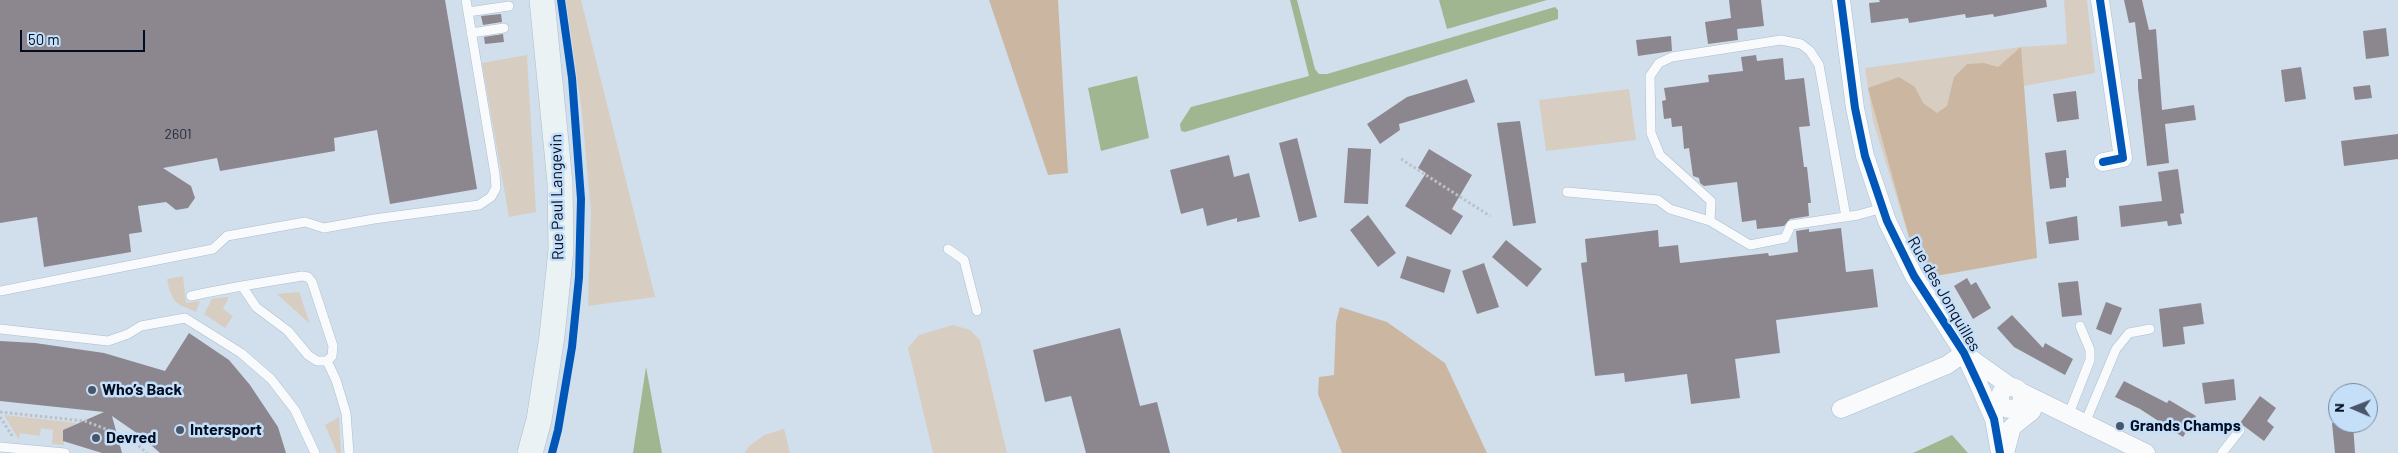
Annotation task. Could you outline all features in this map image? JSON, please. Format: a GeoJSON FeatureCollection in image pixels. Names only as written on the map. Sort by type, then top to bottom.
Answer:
{"type":"FeatureCollection","features":[{"type":"Feature","properties":{"kind":"main road","name":"Rue Paul Langevin"},"geometry":{"type":"LineString","coordinates":[[530,453],[539,420],[561,250],[560,183],[542,0]]}},
{"type":"Feature","properties":{"kind":"street","name":"Rue des Jonquilles"},"geometry":{"type":"LineString","coordinates":[[1841,0],[1855,108],[1865,156],[1882,208],[1914,276],[1964,353],[1994,420],[2000,453]]}},
{"type":"Feature","properties":{"kind":"street"},"geometry":{"type":"LineString","coordinates":[[2100,0],[2123,158],[2103,162]]}},
{"type":"Feature","properties":{"kind":"street","name":"Rue des Jonquilles"},"geometry":{"type":"LineString","coordinates":[[1964,353],[2014,401]]}},
{"type":"Feature","properties":{"kind":"street"},"geometry":{"type":"LineString","coordinates":[[1841,409],[1946,365],[1964,353]]}},
{"type":"Feature","properties":{"kind":"street","name":"Rue des Jonquilles"},"geometry":{"type":"LineString","coordinates":[[1979,385],[2014,401]]}},
{"type":"Feature","properties":{"kind":"street","name":"Rue des Jonquilles"},"geometry":{"type":"LineString","coordinates":[[1994,420],[2014,401]]}},
{"type":"Feature","properties":{"kind":"street"},"geometry":{"type":"LineString","coordinates":[[2005,453],[2012,427],[2014,401],[2063,413],[2146,453]]}},
{"type":"Feature","properties":{"kind":"lane"},"geometry":{"type":"LineString","coordinates":[[0,291],[213,249],[227,236],[305,222],[324,228],[374,219],[478,205],[491,197],[496,188],[496,181],[466,0]]}},
{"type":"Feature","properties":{"kind":"lane"},"geometry":{"type":"LineString","coordinates":[[468,12],[509,6]]}},
{"type":"Feature","properties":{"kind":"lane"},"geometry":{"type":"LineString","coordinates":[[471,33],[504,28]]}},
{"type":"Feature","properties":{"kind":"lane"},"geometry":{"type":"LineString","coordinates":[[1710,222],[1711,201],[1660,156],[1652,133],[1650,76],[1659,63],[1672,57],[1781,40],[1801,44],[1810,51],[1819,65],[1846,217]]}},
{"type":"Feature","properties":{"kind":"lane"},"geometry":{"type":"LineString","coordinates":[[1567,192],[1658,200],[1670,209],[1710,222],[1750,245],[1785,238],[1791,226],[1846,217],[1882,208]]}},
{"type":"Feature","properties":{"kind":"lane"},"geometry":{"type":"LineString","coordinates":[[948,249],[964,260],[977,311]]}},
{"type":"Feature","properties":{"kind":"lane"},"geometry":{"type":"LineString","coordinates":[[191,296],[242,286],[302,276],[308,277],[312,282],[333,346],[332,356],[327,361],[317,361],[308,355],[288,331],[256,307],[242,286]]}},
{"type":"Feature","properties":{"kind":"lane"},"geometry":{"type":"LineString","coordinates":[[0,329],[108,341],[128,334],[141,326],[185,318],[241,353],[271,379],[295,410],[316,453]]}},
{"type":"Feature","properties":{"kind":"lane"},"geometry":{"type":"LineString","coordinates":[[2063,413],[2090,360],[2090,350],[2080,326]]}},
{"type":"Feature","properties":{"kind":"lane"},"geometry":{"type":"LineString","coordinates":[[2084,422],[2116,349],[2129,333],[2150,329]]}},
{"type":"Feature","properties":{"kind":"lane"},"geometry":{"type":"LineString","coordinates":[[327,361],[336,380],[346,413],[349,453]]}},
{"type":"Feature","properties":{"kind":"lane"},"geometry":{"type":"LineString","coordinates":[[2222,453],[2240,430]]}},
{"type":"Feature","properties":{"kind":"lane"},"geometry":{"type":"LineString","coordinates":[[0,447],[65,453]]}},
{"type":"Feature","properties":{"kind":"path"},"geometry":{"type":"LineString","coordinates":[[1401,159],[1490,216]]}},
{"type":"Feature","properties":{"kind":"path"},"geometry":{"type":"LineString","coordinates":[[0,412],[85,421],[129,438],[147,453]]}},
{"type":"Feature","properties":{"kind":"path"},"geometry":{"type":"LineString","coordinates":[[0,416],[14,440]]}},
{"type":"Feature","properties":{"kind":"shaded area"},"geometry":{"type":"Polygon","coordinates":[[[566,0],[581,0],[655,297],[588,306],[591,212],[582,113],[566,0]]]}},
{"type":"Feature","properties":{"kind":"shaded area"},"geometry":{"type":"Polygon","coordinates":[[[989,0],[1058,0],[1068,173],[1048,175],[989,0]]]}},
{"type":"Feature","properties":{"kind":"shaded area"},"geometry":{"type":"Polygon","coordinates":[[[1290,0],[1297,0],[1315,69],[1319,74],[1327,74],[1555,7],[1558,10],[1558,19],[1185,132],[1181,131],[1180,124],[1191,107],[1309,76],[1290,0]]]}},
{"type":"Feature","properties":{"kind":"shaded area"},"geometry":{"type":"Polygon","coordinates":[[[1439,0],[1547,0],[1447,29],[1439,0]]]}},
{"type":"Feature","properties":{"kind":"shaded area"},"geometry":{"type":"Polygon","coordinates":[[[2064,0],[2087,0],[2095,73],[2024,86],[2037,258],[1932,276],[1911,244],[1873,121],[1865,68],[2021,47],[2067,44],[2064,0]]]}},
{"type":"Feature","properties":{"kind":"shaded area"},"geometry":{"type":"Polygon","coordinates":[[[2021,47],[2037,258],[1936,276],[1911,244],[1868,88],[1899,77],[1915,87],[1923,103],[1937,113],[1947,106],[1954,77],[1967,64],[1984,63],[1998,67],[2021,47]]]}},
{"type":"Feature","properties":{"kind":"shaded area"},"geometry":{"type":"Polygon","coordinates":[[[527,55],[536,212],[509,217],[482,63],[527,55]]]}},
{"type":"Feature","properties":{"kind":"shaded area"},"geometry":{"type":"Polygon","coordinates":[[[1137,76],[1149,138],[1101,151],[1088,88],[1137,76]]]}},
{"type":"Feature","properties":{"kind":"shaded area"},"geometry":{"type":"Polygon","coordinates":[[[1629,89],[1636,140],[1546,151],[1539,100],[1629,89]]]}},
{"type":"Feature","properties":{"kind":"shaded area"},"geometry":{"type":"Polygon","coordinates":[[[183,276],[186,303],[200,301],[196,312],[180,305],[174,300],[169,289],[167,279],[183,276]]]}},
{"type":"Feature","properties":{"kind":"shaded area"},"geometry":{"type":"Polygon","coordinates":[[[299,292],[310,324],[277,294],[299,292]]]}},
{"type":"Feature","properties":{"kind":"shaded area"},"geometry":{"type":"Polygon","coordinates":[[[229,297],[223,309],[233,316],[225,328],[204,314],[212,299],[229,297]]]}},
{"type":"Feature","properties":{"kind":"shaded area"},"geometry":{"type":"Polygon","coordinates":[[[1340,307],[1387,322],[1445,363],[1487,453],[1342,453],[1318,394],[1319,377],[1334,375],[1336,322],[1340,307]]]}},
{"type":"Feature","properties":{"kind":"shaded area"},"geometry":{"type":"Polygon","coordinates":[[[953,325],[970,330],[980,340],[1007,453],[933,453],[908,348],[919,335],[953,325]]]}},
{"type":"Feature","properties":{"kind":"shaded area"},"geometry":{"type":"Polygon","coordinates":[[[646,367],[662,453],[633,453],[646,367]]]}},
{"type":"Feature","properties":{"kind":"shaded area"},"geometry":{"type":"Polygon","coordinates":[[[4,415],[77,423],[63,430],[64,445],[52,444],[53,430],[41,428],[40,436],[20,433],[19,440],[4,415]]]}},
{"type":"Feature","properties":{"kind":"shaded area"},"geometry":{"type":"Polygon","coordinates":[[[339,417],[341,453],[337,453],[325,425],[339,417]]]}},
{"type":"Feature","properties":{"kind":"shaded area"},"geometry":{"type":"Polygon","coordinates":[[[784,429],[790,453],[745,453],[748,447],[764,435],[784,429]]]}},
{"type":"Feature","properties":{"kind":"shaded area"},"geometry":{"type":"Polygon","coordinates":[[[1952,435],[1968,453],[1913,453],[1952,435]]]}},
{"type":"Feature","properties":{"kind":"building"},"geometry":{"type":"Polygon","coordinates":[[[0,0],[445,0],[477,189],[390,204],[377,130],[334,138],[335,151],[220,171],[217,158],[163,168],[191,186],[195,198],[188,208],[176,210],[166,202],[138,206],[142,232],[129,234],[131,252],[44,267],[37,217],[0,223],[0,0]]]}},
{"type":"Feature","properties":{"kind":"building"},"geometry":{"type":"Polygon","coordinates":[[[1729,0],[1761,0],[1764,26],[1737,29],[1738,40],[1708,44],[1705,22],[1731,18],[1729,0]]]}},
{"type":"Feature","properties":{"kind":"building"},"geometry":{"type":"Polygon","coordinates":[[[1879,0],[2046,0],[2047,7],[1994,17],[1993,14],[1966,18],[1965,14],[1909,23],[1908,18],[1871,23],[1869,3],[1880,2],[1879,0]]]}},
{"type":"Feature","properties":{"kind":"building"},"geometry":{"type":"Polygon","coordinates":[[[2124,0],[2142,0],[2149,30],[2156,29],[2162,110],[2194,105],[2196,120],[2165,124],[2169,163],[2147,166],[2138,88],[2138,79],[2142,79],[2135,22],[2129,23],[2124,0]]]}},
{"type":"Feature","properties":{"kind":"building"},"geometry":{"type":"Polygon","coordinates":[[[501,14],[502,22],[483,25],[481,16],[501,14]]]}},
{"type":"Feature","properties":{"kind":"building"},"geometry":{"type":"Polygon","coordinates":[[[2386,28],[2389,56],[2366,59],[2363,31],[2386,28]]]}},
{"type":"Feature","properties":{"kind":"building"},"geometry":{"type":"Polygon","coordinates":[[[503,34],[504,42],[485,44],[484,37],[503,34]]]}},
{"type":"Feature","properties":{"kind":"building"},"geometry":{"type":"Polygon","coordinates":[[[1671,36],[1672,51],[1638,56],[1636,40],[1671,36]]]}},
{"type":"Feature","properties":{"kind":"building"},"geometry":{"type":"Polygon","coordinates":[[[1756,55],[1757,61],[1783,58],[1785,80],[1804,78],[1810,126],[1799,127],[1804,167],[1807,167],[1811,203],[1808,203],[1809,216],[1790,219],[1784,226],[1757,229],[1756,220],[1742,222],[1737,182],[1704,186],[1700,183],[1699,178],[1693,176],[1689,148],[1684,149],[1682,126],[1672,127],[1671,118],[1664,119],[1662,101],[1666,100],[1664,88],[1709,82],[1708,75],[1743,71],[1741,57],[1756,55]]]}},
{"type":"Feature","properties":{"kind":"building"},"geometry":{"type":"Polygon","coordinates":[[[2301,67],[2306,99],[2285,102],[2281,70],[2301,67]]]}},
{"type":"Feature","properties":{"kind":"building"},"geometry":{"type":"Polygon","coordinates":[[[1467,79],[1475,102],[1399,124],[1400,130],[1380,144],[1367,124],[1407,97],[1467,79]]]}},
{"type":"Feature","properties":{"kind":"building"},"geometry":{"type":"Polygon","coordinates":[[[2370,85],[2372,98],[2355,100],[2353,87],[2370,85]]]}},
{"type":"Feature","properties":{"kind":"building"},"geometry":{"type":"Polygon","coordinates":[[[2076,91],[2079,119],[2057,122],[2053,94],[2076,91]]]}},
{"type":"Feature","properties":{"kind":"building"},"geometry":{"type":"Polygon","coordinates":[[[1520,121],[1536,223],[1513,226],[1497,123],[1520,121]]]}},
{"type":"Feature","properties":{"kind":"building"},"geometry":{"type":"Polygon","coordinates":[[[2398,134],[2398,159],[2344,166],[2341,141],[2398,134]]]}},
{"type":"Feature","properties":{"kind":"building"},"geometry":{"type":"Polygon","coordinates":[[[1297,138],[1317,217],[1299,222],[1279,143],[1297,138]]]}},
{"type":"Feature","properties":{"kind":"building"},"geometry":{"type":"Polygon","coordinates":[[[1348,148],[1371,149],[1368,204],[1344,203],[1348,148]]]}},
{"type":"Feature","properties":{"kind":"building"},"geometry":{"type":"Polygon","coordinates":[[[1429,149],[1472,175],[1452,209],[1463,216],[1451,235],[1405,206],[1426,173],[1418,168],[1429,149]]]}},
{"type":"Feature","properties":{"kind":"building"},"geometry":{"type":"Polygon","coordinates":[[[2066,150],[2069,178],[2066,178],[2066,187],[2050,189],[2045,153],[2066,150]]]}},
{"type":"Feature","properties":{"kind":"building"},"geometry":{"type":"Polygon","coordinates":[[[1229,155],[1234,177],[1249,173],[1260,217],[1237,222],[1237,218],[1207,226],[1203,208],[1181,214],[1170,170],[1229,155]]]}},
{"type":"Feature","properties":{"kind":"building"},"geometry":{"type":"Polygon","coordinates":[[[2178,169],[2184,213],[2180,214],[2182,224],[2168,226],[2167,221],[2121,227],[2119,206],[2162,201],[2158,172],[2178,169]]]}},
{"type":"Feature","properties":{"kind":"building"},"geometry":{"type":"Polygon","coordinates":[[[1368,215],[1396,253],[1378,267],[1350,230],[1368,215]]]}},
{"type":"Feature","properties":{"kind":"building"},"geometry":{"type":"Polygon","coordinates":[[[2077,216],[2079,240],[2049,244],[2046,222],[2077,216]]]}},
{"type":"Feature","properties":{"kind":"building"},"geometry":{"type":"Polygon","coordinates":[[[1841,228],[1846,272],[1873,269],[1878,307],[1776,320],[1780,353],[1735,359],[1740,398],[1691,404],[1687,374],[1625,382],[1624,373],[1595,376],[1581,263],[1587,262],[1585,239],[1658,230],[1659,247],[1678,245],[1680,263],[1768,253],[1769,256],[1798,252],[1796,231],[1809,229],[1809,232],[1841,228]]]}},
{"type":"Feature","properties":{"kind":"building"},"geometry":{"type":"Polygon","coordinates":[[[1506,240],[1542,269],[1527,287],[1492,257],[1506,240]]]}},
{"type":"Feature","properties":{"kind":"building"},"geometry":{"type":"Polygon","coordinates":[[[1407,256],[1451,270],[1444,293],[1400,278],[1407,256]]]}},
{"type":"Feature","properties":{"kind":"building"},"geometry":{"type":"Polygon","coordinates":[[[1484,263],[1499,307],[1477,314],[1462,271],[1484,263]]]}},
{"type":"Feature","properties":{"kind":"building"},"geometry":{"type":"Polygon","coordinates":[[[1967,278],[1971,285],[1976,282],[1991,308],[1973,319],[1954,286],[1967,278]]]}},
{"type":"Feature","properties":{"kind":"building"},"geometry":{"type":"Polygon","coordinates":[[[2078,281],[2082,315],[2062,317],[2058,283],[2078,281]]]}},
{"type":"Feature","properties":{"kind":"building"},"geometry":{"type":"Polygon","coordinates":[[[2106,302],[2122,308],[2111,335],[2096,329],[2106,302]]]}},
{"type":"Feature","properties":{"kind":"building"},"geometry":{"type":"Polygon","coordinates":[[[2201,303],[2204,324],[2183,327],[2185,344],[2163,347],[2159,309],[2201,303]]]}},
{"type":"Feature","properties":{"kind":"building"},"geometry":{"type":"Polygon","coordinates":[[[2012,315],[2043,348],[2045,343],[2073,359],[2065,375],[2014,347],[1997,328],[2012,315]]]}},
{"type":"Feature","properties":{"kind":"building"},"geometry":{"type":"Polygon","coordinates":[[[1120,328],[1140,406],[1157,402],[1170,453],[1086,453],[1071,396],[1045,402],[1033,350],[1120,328]]]}},
{"type":"Feature","properties":{"kind":"building"},"geometry":{"type":"Polygon","coordinates":[[[189,333],[229,360],[250,385],[278,427],[286,453],[160,453],[141,436],[112,416],[122,453],[102,453],[63,441],[63,430],[104,412],[0,401],[0,341],[35,343],[104,353],[165,371],[189,333]]]}},
{"type":"Feature","properties":{"kind":"building"},"geometry":{"type":"Polygon","coordinates":[[[2234,379],[2236,400],[2205,404],[2202,383],[2234,379]]]}},
{"type":"Feature","properties":{"kind":"building"},"geometry":{"type":"Polygon","coordinates":[[[2124,381],[2167,403],[2169,400],[2196,416],[2183,437],[2140,409],[2115,397],[2124,381]]]}},
{"type":"Feature","properties":{"kind":"building"},"geometry":{"type":"Polygon","coordinates":[[[2260,396],[2276,408],[2267,421],[2274,427],[2264,441],[2240,423],[2260,396]]]}},
{"type":"Feature","properties":{"kind":"building"},"geometry":{"type":"Polygon","coordinates":[[[2333,433],[2354,433],[2355,453],[2335,453],[2333,433]]]}},
{"type":"Feature","properties":{"kind":"cycle path"},"geometry":{"type":"LineString","coordinates":[[552,453],[558,430],[572,347],[579,277],[581,199],[572,78],[561,0]]}},
{"type":"Feature","properties":{"kind":"cycle path"},"geometry":{"type":"LineString","coordinates":[[1841,0],[1855,108],[1865,156],[1887,221],[1914,276],[1964,353],[1994,419],[2000,453]]}},
{"type":"Feature","properties":{"kind":"cycle path"},"geometry":{"type":"LineString","coordinates":[[2100,0],[2123,158],[2103,162]]}},
{"type":"Feature","properties":{"kind":"place","name":"Who’s Back"},"geometry":{"type":"Point","coordinates":[92,390]}},
{"type":"Feature","properties":{"kind":"place","name":"Grands Champs"},"geometry":{"type":"Point","coordinates":[2120,426]}},
{"type":"Feature","properties":{"kind":"place","name":"Intersport"},"geometry":{"type":"Point","coordinates":[180,430]}},
{"type":"Feature","properties":{"kind":"place","name":"Devred"},"geometry":{"type":"Point","coordinates":[96,438]}}]}
